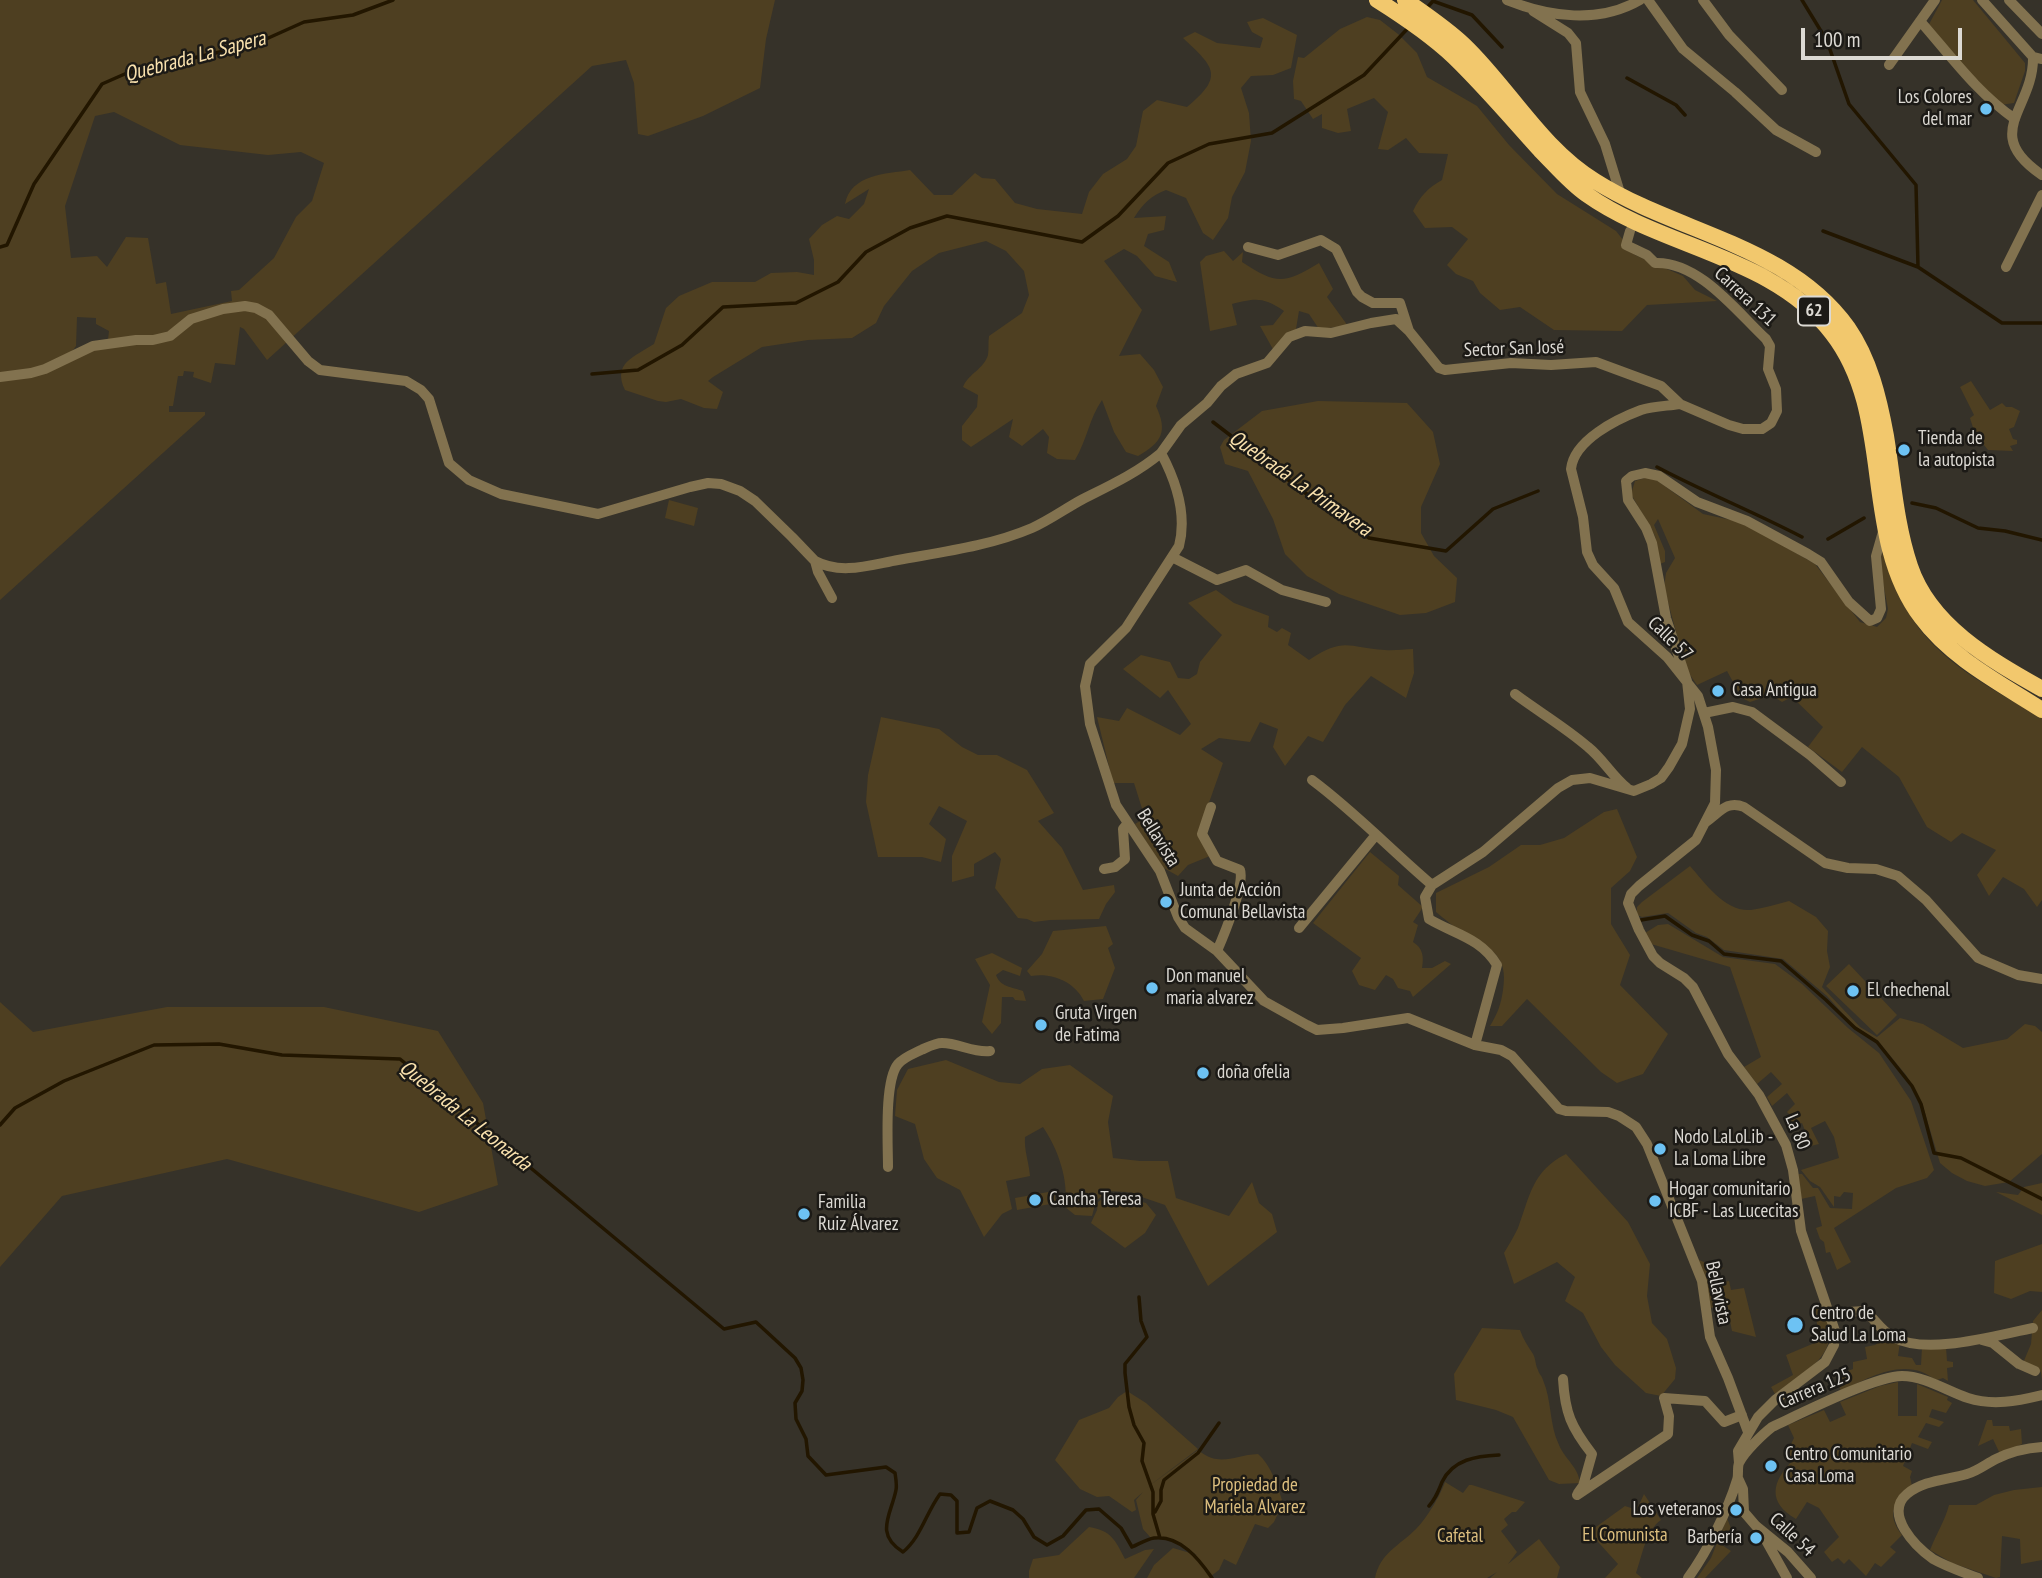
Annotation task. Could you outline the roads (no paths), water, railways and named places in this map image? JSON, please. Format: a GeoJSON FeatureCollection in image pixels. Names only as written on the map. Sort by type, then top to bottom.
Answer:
{"type":"FeatureCollection","features":[{"type":"Feature","properties":{"kind":"highway","name":"62"},"geometry":{"type":"LineString","coordinates":[[1405,0],[1559,170],[1586,194],[1662,234],[1764,277],[1811,308],[1846,353],[1865,401],[1885,525],[1894,566],[1902,586],[1928,626],[1960,656],[2042,710]]}},
{"type":"Feature","properties":{"kind":"highway","name":"62"},"geometry":{"type":"LineString","coordinates":[[1382,3],[1465,46],[1571,164],[1621,196],[1762,257],[1813,289],[1848,329],[1866,360],[1880,400],[1905,550],[1920,589],[1948,626],[1965,640],[2042,689]]}},
{"type":"Feature","properties":{"kind":"street"},"geometry":{"type":"LineString","coordinates":[[1533,11],[1598,16],[1624,10],[1640,0]]}},
{"type":"Feature","properties":{"kind":"street"},"geometry":{"type":"LineString","coordinates":[[1648,0],[1684,49],[1776,130],[1816,152]]}},
{"type":"Feature","properties":{"kind":"street"},"geometry":{"type":"LineString","coordinates":[[1703,0],[1729,35],[1782,90]]}},
{"type":"Feature","properties":{"kind":"street"},"geometry":{"type":"LineString","coordinates":[[1889,65],[1935,0]]}},
{"type":"Feature","properties":{"kind":"street"},"geometry":{"type":"LineString","coordinates":[[1982,0],[2038,58],[2011,133],[2015,151],[2042,175]]}},
{"type":"Feature","properties":{"kind":"street"},"geometry":{"type":"LineString","coordinates":[[1513,1],[1568,33],[1576,43],[1580,92],[1605,144],[1621,196]]}},
{"type":"Feature","properties":{"kind":"street"},"geometry":{"type":"LineString","coordinates":[[2000,20],[2011,3],[2042,34]]}},
{"type":"Feature","properties":{"kind":"street"},"geometry":{"type":"LineString","coordinates":[[1920,21],[1973,83],[1995,105],[2015,119]]}},
{"type":"Feature","properties":{"kind":"street"},"geometry":{"type":"LineString","coordinates":[[2006,267],[2042,195]]}},
{"type":"Feature","properties":{"kind":"street","name":"Carrera 131"},"geometry":{"type":"LineString","coordinates":[[1630,231],[1626,245],[1647,255],[1655,263],[1667,263],[1708,282],[1770,346],[1768,369],[1776,389],[1777,411],[1771,423],[1762,429],[1743,429],[1729,425],[1680,404]]}},
{"type":"Feature","properties":{"kind":"street"},"geometry":{"type":"LineString","coordinates":[[1248,247],[1278,256],[1304,248],[1316,241],[1331,244],[1357,292],[1373,303],[1400,303],[1409,331]]}},
{"type":"Feature","properties":{"kind":"street"},"geometry":{"type":"LineString","coordinates":[[0,377],[45,369],[93,346],[170,336],[191,318],[223,309],[256,307],[270,315],[308,361],[320,370],[406,381],[421,390],[429,399],[449,463],[469,480],[501,495],[598,514],[690,487],[708,483],[721,484],[740,491],[755,501],[815,561],[835,569],[963,548],[1031,528],[1141,470],[1161,453],[1181,425],[1207,403],[1221,386],[1236,374],[1267,363],[1289,337],[1305,331],[1331,333],[1396,319],[1409,331]]}},
{"type":"Feature","properties":{"kind":"street","name":"Sector San José"},"geometry":{"type":"LineString","coordinates":[[1409,331],[1438,368],[1445,370],[1511,363],[1551,365],[1596,362],[1661,386],[1680,404]]}},
{"type":"Feature","properties":{"kind":"street","name":"Calle 57"},"geometry":{"type":"LineString","coordinates":[[1680,404],[1643,410],[1588,439],[1572,462],[1574,488],[1583,517],[1585,543],[1594,565],[1614,588],[1628,622],[1668,657],[1698,696],[1711,742],[1717,782],[1714,803],[1706,822]]}},
{"type":"Feature","properties":{"kind":"street","name":"Bellavista"},"geometry":{"type":"LineString","coordinates":[[1161,453],[1175,483],[1181,512],[1183,531],[1179,546],[1126,628],[1093,661],[1087,670],[1085,685],[1090,724],[1116,805],[1160,871],[1178,917],[1185,928],[1217,951],[1264,1001],[1317,1030],[1408,1018],[1475,1045],[1501,1050],[1512,1056],[1559,1108],[1566,1111],[1608,1112],[1628,1120],[1642,1135],[1702,1280],[1710,1337],[1748,1432]]}},
{"type":"Feature","properties":{"kind":"street"},"geometry":{"type":"LineString","coordinates":[[1475,1045],[1497,965],[1489,952],[1474,941],[1429,919],[1425,897],[1432,885],[1483,852],[1558,788],[1572,780],[1590,778],[1629,790],[1643,787],[1661,778],[1682,744],[1690,709],[1688,681],[1666,618],[1652,543],[1628,500],[1625,484],[1632,476],[1645,473],[1659,475],[1698,502],[1748,521],[1821,562],[1849,602],[1870,621],[1877,618],[1881,609],[1876,556],[1885,525]]}},
{"type":"Feature","properties":{"kind":"street"},"geometry":{"type":"LineString","coordinates":[[1172,557],[1217,580],[1245,570],[1282,590],[1326,602]]}},
{"type":"Feature","properties":{"kind":"street"},"geometry":{"type":"LineString","coordinates":[[815,561],[832,598]]}},
{"type":"Feature","properties":{"kind":"street"},"geometry":{"type":"LineString","coordinates":[[1515,694],[1565,727],[1603,760],[1629,790]]}},
{"type":"Feature","properties":{"kind":"street"},"geometry":{"type":"LineString","coordinates":[[1704,713],[1733,706],[1752,712],[1841,782]]}},
{"type":"Feature","properties":{"kind":"street"},"geometry":{"type":"LineString","coordinates":[[1312,780],[1349,808],[1375,836],[1432,885]]}},
{"type":"Feature","properties":{"kind":"street"},"geometry":{"type":"LineString","coordinates":[[1706,822],[1728,805],[1735,803],[1825,863],[1848,869],[1876,869],[1898,876],[1926,900],[1978,958],[2006,971],[2042,979]]}},
{"type":"Feature","properties":{"kind":"street"},"geometry":{"type":"LineString","coordinates":[[1211,807],[1202,834],[1217,861],[1240,870],[1242,877],[1240,892],[1217,951]]}},
{"type":"Feature","properties":{"kind":"street","name":"La 80"},"geometry":{"type":"LineString","coordinates":[[1706,822],[1696,840],[1650,876],[1631,894],[1628,903],[1639,930],[1660,963],[1684,978],[1693,988],[1728,1054],[1770,1114],[1789,1154],[1801,1231],[1830,1313],[1835,1338],[1825,1363],[1775,1399],[1748,1432]]}},
{"type":"Feature","properties":{"kind":"street"},"geometry":{"type":"LineString","coordinates":[[1104,869],[1115,867],[1125,859],[1123,830],[1128,823]]}},
{"type":"Feature","properties":{"kind":"street"},"geometry":{"type":"LineString","coordinates":[[1299,929],[1375,836]]}},
{"type":"Feature","properties":{"kind":"street"},"geometry":{"type":"LineString","coordinates":[[888,1167],[889,1096],[893,1072],[897,1065],[935,1044],[944,1043],[976,1051],[990,1051]]}},
{"type":"Feature","properties":{"kind":"street"},"geometry":{"type":"LineString","coordinates":[[1830,1313],[1865,1311],[1890,1336],[1908,1342],[1933,1344],[1982,1340],[2033,1328]]}},
{"type":"Feature","properties":{"kind":"street"},"geometry":{"type":"LineString","coordinates":[[1982,1340],[1993,1343],[2019,1364],[2035,1371]]}},
{"type":"Feature","properties":{"kind":"street","name":"Carrera 125"},"geometry":{"type":"LineString","coordinates":[[1739,1463],[1772,1427],[1891,1377],[1914,1377],[1968,1398],[1986,1402],[2017,1401],[2042,1395]]}},
{"type":"Feature","properties":{"kind":"street"},"geometry":{"type":"LineString","coordinates":[[1563,1379],[1564,1399],[1570,1421],[1592,1454],[1583,1486],[1577,1495],[1668,1434],[1669,1416],[1664,1398],[1705,1401],[1724,1422],[1742,1415]]}},
{"type":"Feature","properties":{"kind":"street"},"geometry":{"type":"LineString","coordinates":[[1688,1578],[1699,1563],[1738,1478],[1738,1451],[1748,1432]]}},
{"type":"Feature","properties":{"kind":"street"},"geometry":{"type":"LineString","coordinates":[[1978,1578],[1935,1560],[1919,1546],[1902,1526],[1898,1511],[1900,1501],[1913,1490],[1943,1478],[1965,1475],[2012,1452],[2042,1447]]}},
{"type":"Feature","properties":{"kind":"street","name":"Calle 54"},"geometry":{"type":"LineString","coordinates":[[1738,1478],[1743,1489],[1744,1512],[1788,1552],[1811,1578]]}},
{"type":"Feature","properties":{"kind":"street"},"geometry":{"type":"LineString","coordinates":[[1761,1529],[1787,1578]]}},
{"type":"Feature","properties":{"kind":"waterway","name":"Quebrada La Sapera"},"geometry":{"type":"LineString","coordinates":[[0,247],[7,245],[34,184],[102,84],[127,73],[255,44],[304,22],[353,15],[393,0]]}},
{"type":"Feature","properties":{"kind":"waterway"},"geometry":{"type":"LineString","coordinates":[[1802,0],[1827,41],[1849,104],[1916,185],[1918,267],[2002,323],[2042,323]]}},
{"type":"Feature","properties":{"kind":"waterway"},"geometry":{"type":"LineString","coordinates":[[1425,10],[1433,1],[1472,15],[1502,47]]}},
{"type":"Feature","properties":{"kind":"waterway"},"geometry":{"type":"LineString","coordinates":[[592,374],[638,370],[682,345],[723,307],[796,303],[838,282],[866,252],[910,228],[947,216],[1082,242],[1118,216],[1168,163],[1209,144],[1272,133],[1364,75],[1410,26]]}},
{"type":"Feature","properties":{"kind":"waterway"},"geometry":{"type":"LineString","coordinates":[[1627,78],[1676,105],[1685,115]]}},
{"type":"Feature","properties":{"kind":"waterway"},"geometry":{"type":"LineString","coordinates":[[1823,231],[1918,267]]}},
{"type":"Feature","properties":{"kind":"waterway","name":"Quebrada La Primavera"},"geometry":{"type":"LineString","coordinates":[[1213,422],[1321,505],[1369,538],[1446,551],[1493,509],[1538,491]]}},
{"type":"Feature","properties":{"kind":"waterway","name":"Quebrada La Primavera"},"geometry":{"type":"LineString","coordinates":[[1657,467],[1802,537]]}},
{"type":"Feature","properties":{"kind":"waterway","name":"Quebrada La Primavera"},"geometry":{"type":"LineString","coordinates":[[1912,503],[1936,508],[1978,528],[2042,540]]}},
{"type":"Feature","properties":{"kind":"waterway","name":"Quebrada La Primavera"},"geometry":{"type":"LineString","coordinates":[[1828,539],[1864,518]]}},
{"type":"Feature","properties":{"kind":"waterway"},"geometry":{"type":"LineString","coordinates":[[1641,920],[1665,916],[1692,935],[1709,941],[1724,954],[1781,961],[1855,1028],[1877,1042],[1912,1086],[1921,1104],[1934,1153],[1961,1158],[2042,1199]]}},
{"type":"Feature","properties":{"kind":"waterway","name":"Quebrada La Leonarda"},"geometry":{"type":"LineString","coordinates":[[0,1125],[15,1108],[64,1081],[154,1045],[219,1044],[282,1055],[400,1059],[724,1329],[756,1322],[795,1358],[801,1368],[803,1380],[802,1391],[795,1403],[796,1419],[806,1439],[808,1456],[826,1475],[886,1467],[895,1473],[896,1488],[887,1531],[894,1545],[903,1552],[914,1539],[940,1494],[951,1495],[957,1501],[957,1533],[969,1532],[977,1508],[990,1501],[1013,1510],[1023,1519],[1034,1537],[1047,1545],[1063,1536],[1086,1510],[1099,1509],[1121,1528],[1132,1547],[1154,1538],[1172,1540],[1195,1556],[1212,1578]]}},
{"type":"Feature","properties":{"kind":"waterway"},"geometry":{"type":"LineString","coordinates":[[1139,1297],[1141,1321],[1147,1337],[1125,1364],[1125,1373],[1129,1407],[1134,1425],[1144,1443],[1142,1461],[1153,1492],[1153,1514],[1160,1538]]}},
{"type":"Feature","properties":{"kind":"waterway"},"geometry":{"type":"LineString","coordinates":[[1155,1512],[1161,1501],[1164,1480],[1198,1453],[1219,1423]]}},
{"type":"Feature","properties":{"kind":"waterway"},"geometry":{"type":"LineString","coordinates":[[1429,1506],[1452,1468],[1466,1460],[1499,1455]]}},
{"type":"Feature","properties":{"kind":"place","name":"Los Colores del mar"},"geometry":{"type":"Point","coordinates":[1986,109]}},
{"type":"Feature","properties":{"kind":"place","name":"Tienda de la autopista"},"geometry":{"type":"Point","coordinates":[1904,450]}},
{"type":"Feature","properties":{"kind":"place","name":"Casa Antigua"},"geometry":{"type":"Point","coordinates":[1718,691]}},
{"type":"Feature","properties":{"kind":"place","name":"Junta de Acción Comunal Bellavista"},"geometry":{"type":"Point","coordinates":[1166,902]}},
{"type":"Feature","properties":{"kind":"place","name":"Don manuel maria alvarez"},"geometry":{"type":"Point","coordinates":[1152,988]}},
{"type":"Feature","properties":{"kind":"place","name":"El chechenal"},"geometry":{"type":"Point","coordinates":[1853,991]}},
{"type":"Feature","properties":{"kind":"place","name":"Gruta Virgen de Fatima"},"geometry":{"type":"Point","coordinates":[1041,1025]}},
{"type":"Feature","properties":{"kind":"place","name":"doña ofelia"},"geometry":{"type":"Point","coordinates":[1203,1073]}},
{"type":"Feature","properties":{"kind":"place","name":"Nodo LaLoLib - La Loma Libre"},"geometry":{"type":"Point","coordinates":[1660,1149]}},
{"type":"Feature","properties":{"kind":"place","name":"Cancha Teresa"},"geometry":{"type":"Point","coordinates":[1035,1200]}},
{"type":"Feature","properties":{"kind":"place","name":"Hogar comunitario ICBF - Las Lucecitas"},"geometry":{"type":"Point","coordinates":[1655,1201]}},
{"type":"Feature","properties":{"kind":"place","name":"Familia Ruiz Álvarez"},"geometry":{"type":"Point","coordinates":[804,1214]}},
{"type":"Feature","properties":{"kind":"place","name":"Centro de Salud La Loma"},"geometry":{"type":"Point","coordinates":[1795,1325]}},
{"type":"Feature","properties":{"kind":"place","name":"Centro Comunitario Casa Loma"},"geometry":{"type":"Point","coordinates":[1771,1466]}},
{"type":"Feature","properties":{"kind":"place","name":"Los veteranos"},"geometry":{"type":"Point","coordinates":[1736,1510]}},
{"type":"Feature","properties":{"kind":"place","name":"Barbería"},"geometry":{"type":"Point","coordinates":[1756,1538]}},
{"type":"Feature","properties":{"kind":"park label","name":"Propiedad de Mariela Alvarez"},"geometry":{"type":"Point","coordinates":[1255,1497]}},
{"type":"Feature","properties":{"kind":"park label","name":"El Comunista"},"geometry":{"type":"Point","coordinates":[1625,1536]}},
{"type":"Feature","properties":{"kind":"park label","name":"Cafetal"},"geometry":{"type":"Point","coordinates":[1460,1537]}}]}
